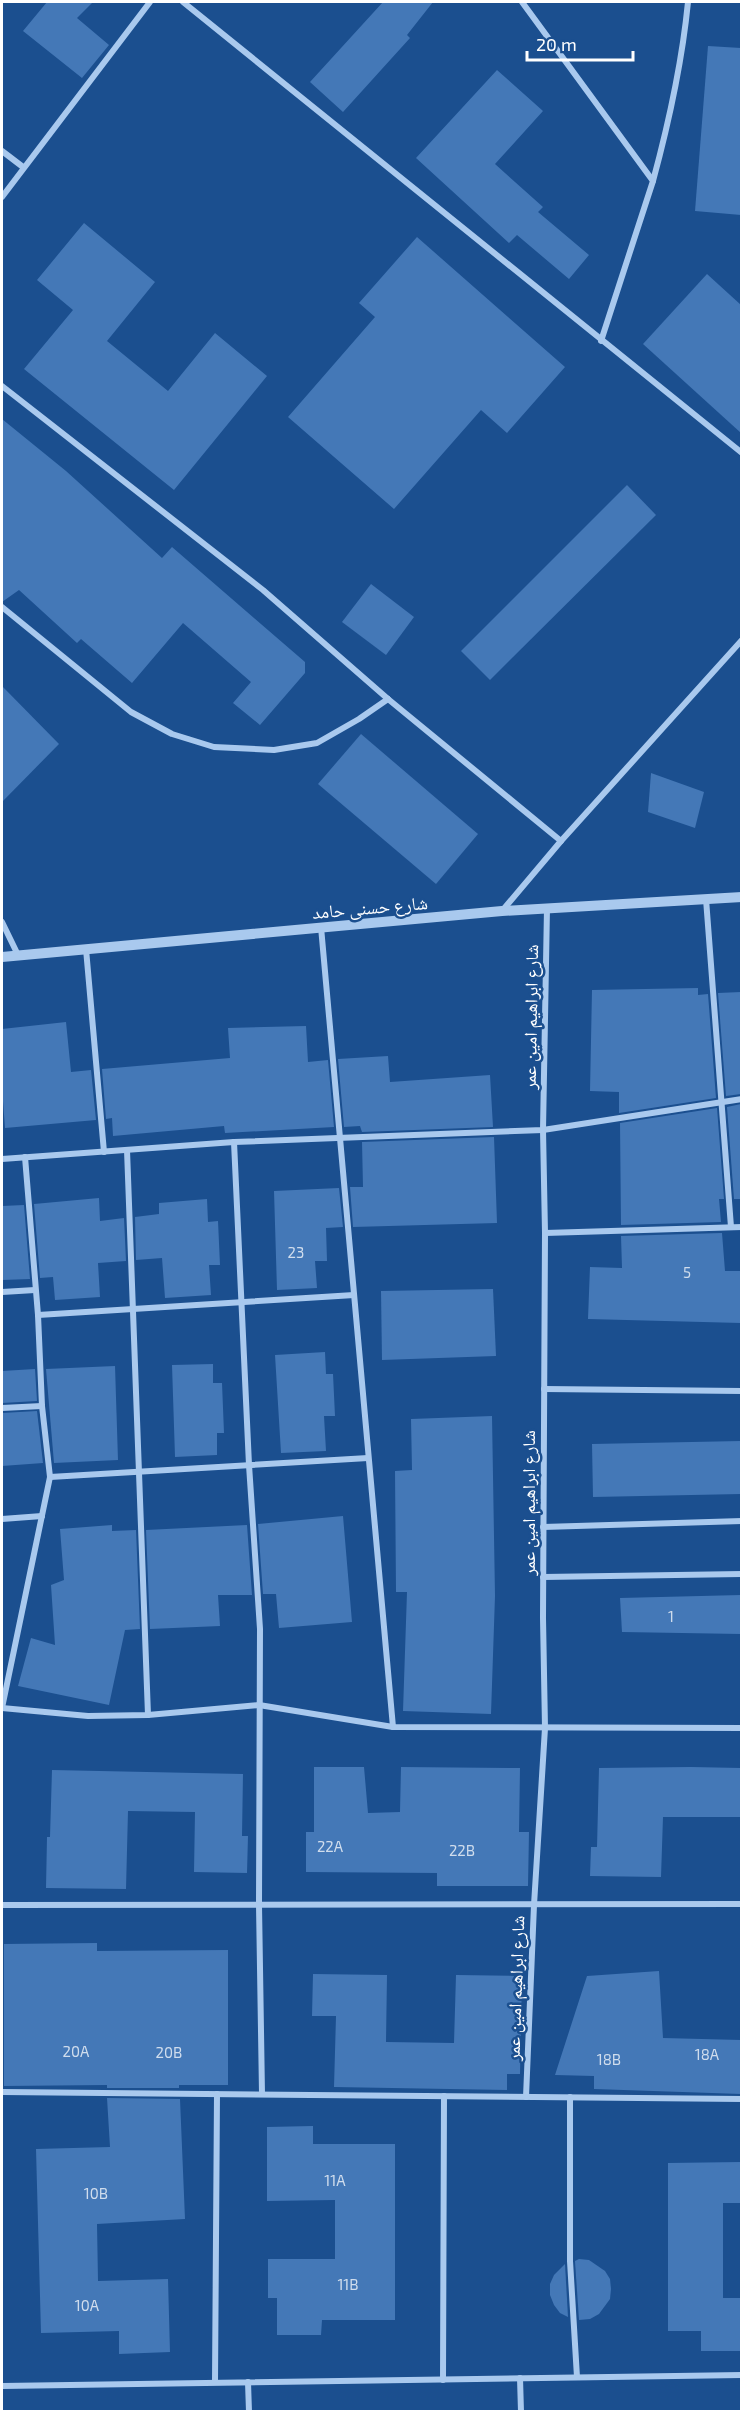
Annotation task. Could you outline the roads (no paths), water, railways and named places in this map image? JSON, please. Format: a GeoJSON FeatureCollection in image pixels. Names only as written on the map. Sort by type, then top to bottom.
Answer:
{"type":"FeatureCollection","features":[{"type":"Feature","properties":{"kind":"street"},"geometry":{"type":"LineString","coordinates":[[2,197],[150,2]]}},
{"type":"Feature","properties":{"kind":"street"},"geometry":{"type":"LineString","coordinates":[[183,2],[741,453]]}},
{"type":"Feature","properties":{"kind":"street"},"geometry":{"type":"LineString","coordinates":[[522,2],[653,181]]}},
{"type":"Feature","properties":{"kind":"street"},"geometry":{"type":"LineString","coordinates":[[601,341],[653,181],[672,106],[684,42],[688,2]]}},
{"type":"Feature","properties":{"kind":"street"},"geometry":{"type":"LineString","coordinates":[[2,151],[23,167]]}},
{"type":"Feature","properties":{"kind":"street"},"geometry":{"type":"LineString","coordinates":[[2,386],[263,590],[388,699],[561,841]]}},
{"type":"Feature","properties":{"kind":"street"},"geometry":{"type":"LineString","coordinates":[[2,607],[131,712],[172,734],[214,747],[274,750],[317,743],[388,699]]}},
{"type":"Feature","properties":{"kind":"street"},"geometry":{"type":"LineString","coordinates":[[502,911],[561,841],[741,640]]}},
{"type":"Feature","properties":{"kind":"street","name":"شارع حسنى حامد"},"geometry":{"type":"LineString","coordinates":[[2,957],[502,911],[741,897]]}},
{"type":"Feature","properties":{"kind":"street"},"geometry":{"type":"LineString","coordinates":[[706,899],[731,1227]]}},
{"type":"Feature","properties":{"kind":"street","name":"شارع ابراهيم امين عمر"},"geometry":{"type":"LineString","coordinates":[[526,2097],[534,1905],[545,1728],[543,1130],[548,908]]}},
{"type":"Feature","properties":{"kind":"street"},"geometry":{"type":"LineString","coordinates":[[2,922],[18,955]]}},
{"type":"Feature","properties":{"kind":"street"},"geometry":{"type":"LineString","coordinates":[[321,927],[393,1727]]}},
{"type":"Feature","properties":{"kind":"street"},"geometry":{"type":"LineString","coordinates":[[86,949],[104,1152]]}},
{"type":"Feature","properties":{"kind":"street"},"geometry":{"type":"LineString","coordinates":[[2,1159],[234,1142],[543,1130],[741,1098]]}},
{"type":"Feature","properties":{"kind":"street"},"geometry":{"type":"LineString","coordinates":[[234,1142],[249,1466],[260,1629],[259,1905],[262,2094]]}},
{"type":"Feature","properties":{"kind":"street"},"geometry":{"type":"LineString","coordinates":[[127,1150],[148,1715]]}},
{"type":"Feature","properties":{"kind":"street"},"geometry":{"type":"LineString","coordinates":[[25,1157],[38,1315],[42,1406],[50,1477],[2,1708],[88,1716],[148,1715],[259,1705],[393,1727],[741,1728]]}},
{"type":"Feature","properties":{"kind":"street"},"geometry":{"type":"LineString","coordinates":[[545,1233],[741,1227]]}},
{"type":"Feature","properties":{"kind":"street"},"geometry":{"type":"LineString","coordinates":[[2,1292],[35,1290]]}},
{"type":"Feature","properties":{"kind":"street"},"geometry":{"type":"LineString","coordinates":[[38,1315],[354,1295]]}},
{"type":"Feature","properties":{"kind":"street"},"geometry":{"type":"LineString","coordinates":[[544,1389],[741,1391]]}},
{"type":"Feature","properties":{"kind":"street"},"geometry":{"type":"LineString","coordinates":[[2,1408],[42,1406]]}},
{"type":"Feature","properties":{"kind":"street"},"geometry":{"type":"LineString","coordinates":[[50,1477],[368,1458]]}},
{"type":"Feature","properties":{"kind":"street"},"geometry":{"type":"LineString","coordinates":[[2,1519],[42,1516]]}},
{"type":"Feature","properties":{"kind":"street"},"geometry":{"type":"LineString","coordinates":[[543,1527],[741,1521]]}},
{"type":"Feature","properties":{"kind":"street"},"geometry":{"type":"LineString","coordinates":[[543,1577],[741,1574]]}},
{"type":"Feature","properties":{"kind":"street"},"geometry":{"type":"LineString","coordinates":[[2,1905],[741,1904]]}},
{"type":"Feature","properties":{"kind":"street"},"geometry":{"type":"LineString","coordinates":[[2,2092],[741,2099]]}},
{"type":"Feature","properties":{"kind":"street"},"geometry":{"type":"LineString","coordinates":[[214,2382],[217,2094]]}},
{"type":"Feature","properties":{"kind":"street"},"geometry":{"type":"LineString","coordinates":[[444,2096],[444,2380]]}},
{"type":"Feature","properties":{"kind":"street"},"geometry":{"type":"LineString","coordinates":[[570,2097],[570,2261],[578,2377]]}},
{"type":"Feature","properties":{"kind":"street"},"geometry":{"type":"LineString","coordinates":[[2,2386],[741,2375]]}},
{"type":"Feature","properties":{"kind":"street"},"geometry":{"type":"LineString","coordinates":[[520,2378],[521,2412]]}},
{"type":"Feature","properties":{"kind":"street"},"geometry":{"type":"LineString","coordinates":[[248,2382],[249,2412]]}}]}
